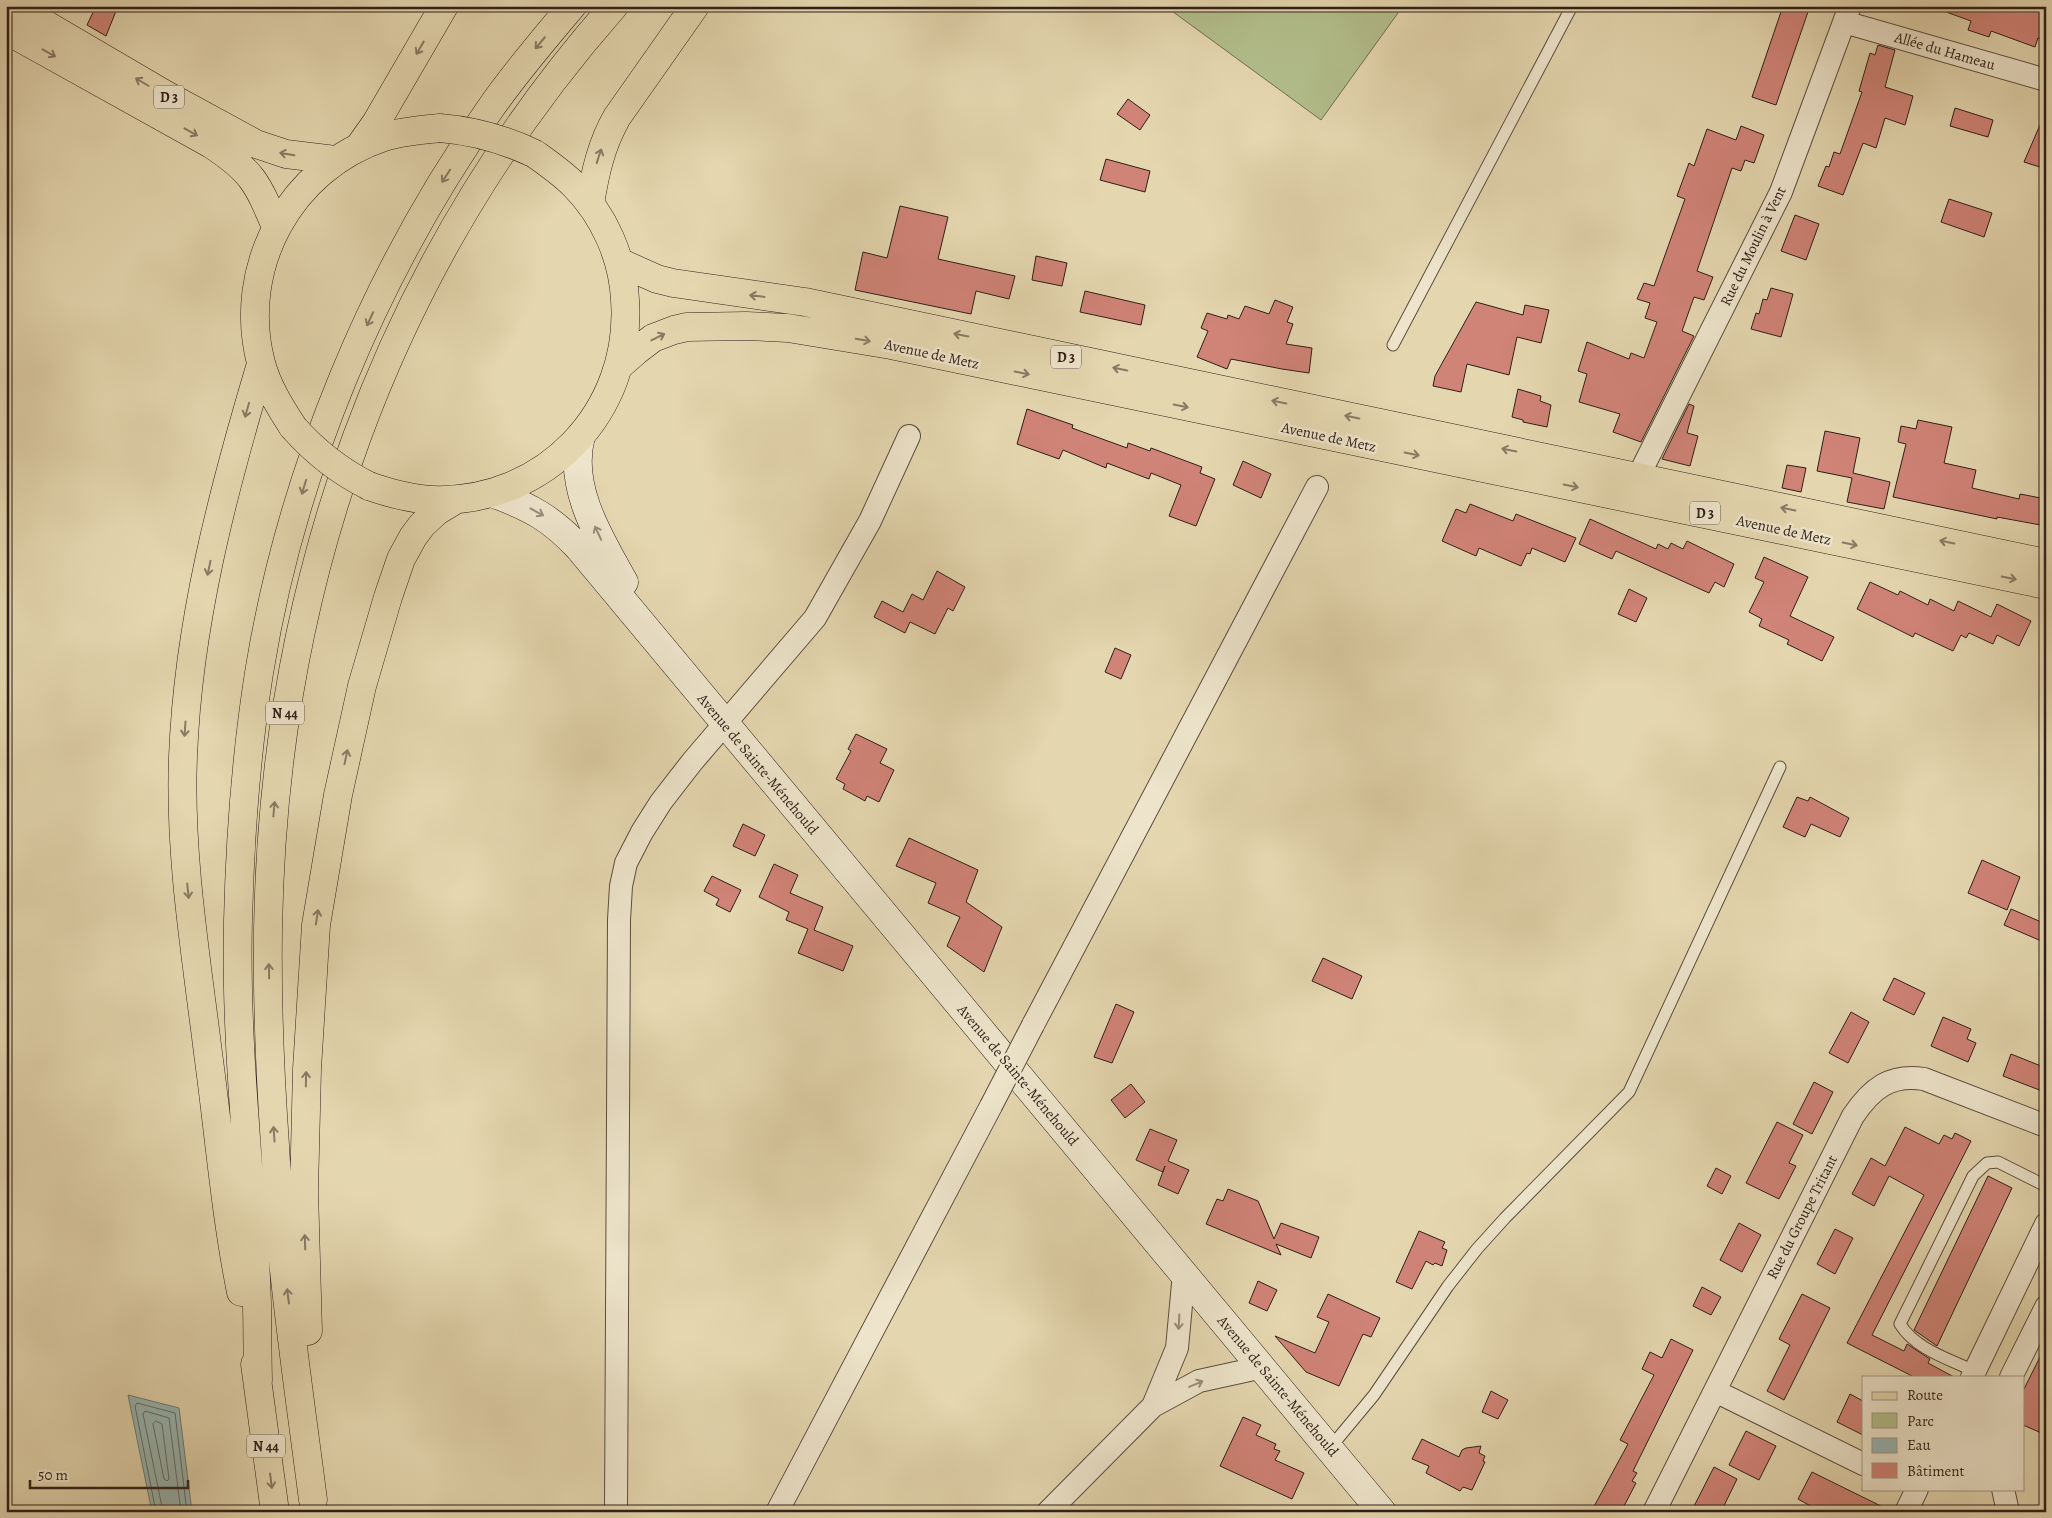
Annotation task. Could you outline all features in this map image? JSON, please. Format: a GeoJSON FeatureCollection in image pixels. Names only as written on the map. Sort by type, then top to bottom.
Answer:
{"type":"FeatureCollection","features":[{"type":"Feature","properties":{"kind":"main road","name":"D 3"},"geometry":{"type":"LineString","coordinates":[[14,6],[166,95],[256,144],[286,154],[335,160]]}},
{"type":"Feature","properties":{"kind":"main road"},"geometry":{"type":"LineString","coordinates":[[359,147],[376,123],[444,6]]}},
{"type":"Feature","properties":{"kind":"main road","name":"N 44"},"geometry":{"type":"LineString","coordinates":[[275,1512],[258,1380],[256,1280],[241,1076],[238,924],[240,859],[251,733],[271,610],[310,468],[330,412],[374,308],[441,184],[479,126],[537,46],[572,6]]}},
{"type":"Feature","properties":{"kind":"main road","name":"N 44"},"geometry":{"type":"LineString","coordinates":[[313,1506],[281,1239],[271,1081],[268,912],[272,835],[286,705],[317,558],[368,406],[399,335],[457,224],[502,151],[551,82],[614,6]]}},
{"type":"Feature","properties":{"kind":"main road"},"geometry":{"type":"LineString","coordinates":[[590,204],[596,166],[607,133],[695,6]]}},
{"type":"Feature","properties":{"kind":"main road","name":"D 3"},"geometry":{"type":"LineString","coordinates":[[6,30],[194,134],[228,155],[251,176],[259,188],[276,227]]}},
{"type":"Feature","properties":{"kind":"main road"},"geometry":{"type":"LineString","coordinates":[[440,128],[490,135],[513,143],[535,154],[556,169],[574,185],[590,204],[607,232],[619,262],[624,288],[626,314],[619,366],[610,391],[597,415],[581,436],[550,465],[519,483],[492,493],[457,499],[431,500],[410,498],[369,486],[335,467],[306,442],[293,427],[269,386],[261,364],[254,317],[256,294],[264,256],[276,227],[302,190],[335,160],[359,147],[385,136],[413,130],[440,128]]}},
{"type":"Feature","properties":{"kind":"main road","name":"Avenue de Metz"},"geometry":{"type":"LineString","coordinates":[[619,262],[673,284],[805,302],[1319,423]]}},
{"type":"Feature","properties":{"kind":"main road","name":"Avenue de Metz"},"geometry":{"type":"LineString","coordinates":[[619,366],[653,338],[674,330],[716,326],[788,328],[891,345],[1371,433],[1638,478],[2046,563]]}},
{"type":"Feature","properties":{"kind":"main road"},"geometry":{"type":"LineString","coordinates":[[258,1380],[237,1271],[197,965],[188,885],[182,789],[191,660],[201,604],[223,504],[261,364]]}},
{"type":"Feature","properties":{"kind":"main road","name":"Avenue de Metz"},"geometry":{"type":"LineString","coordinates":[[1371,433],[2046,585]]}},
{"type":"Feature","properties":{"kind":"main road","name":"Avenue de Sainte-Ménehould"},"geometry":{"type":"LineString","coordinates":[[581,436],[577,450],[578,472],[588,509],[609,555],[655,637]]}},
{"type":"Feature","properties":{"kind":"main road","name":"Avenue de Sainte-Ménehould"},"geometry":{"type":"LineString","coordinates":[[492,493],[532,509],[550,519],[564,532],[655,637],[724,723],[1382,1512]]}},
{"type":"Feature","properties":{"kind":"main road"},"geometry":{"type":"LineString","coordinates":[[313,1506],[304,1191],[307,1070],[316,925],[338,795],[356,713],[388,597],[401,559],[413,537],[438,511],[457,499]]}},
{"type":"Feature","properties":{"kind":"street","name":"Allée du Hameau"},"geometry":{"type":"LineString","coordinates":[[1847,14],[2046,80]]}},
{"type":"Feature","properties":{"kind":"street","name":"Rue du Moulin à Vent"},"geometry":{"type":"LineString","coordinates":[[1638,478],[1781,192],[1847,14]]}},
{"type":"Feature","properties":{"kind":"street"},"geometry":{"type":"LineString","coordinates":[[616,1512],[621,886],[626,863],[642,832],[676,782],[724,723],[815,618],[870,521],[909,436]]}},
{"type":"Feature","properties":{"kind":"street"},"geometry":{"type":"LineString","coordinates":[[776,1512],[1317,488]]}},
{"type":"Feature","properties":{"kind":"street","name":"Rue du Groupe Tritant"},"geometry":{"type":"LineString","coordinates":[[1654,1512],[1853,1116],[1873,1092],[1884,1084],[1896,1079],[1911,1077],[1924,1079],[2046,1126]]}},
{"type":"Feature","properties":{"kind":"street"},"geometry":{"type":"LineString","coordinates":[[1973,1374],[2046,1224]]}},
{"type":"Feature","properties":{"kind":"street"},"geometry":{"type":"LineString","coordinates":[[1153,1406],[1177,1348],[1184,1273]]}},
{"type":"Feature","properties":{"kind":"street"},"geometry":{"type":"LineString","coordinates":[[2012,1376],[2046,1307]]}},
{"type":"Feature","properties":{"kind":"street"},"geometry":{"type":"LineString","coordinates":[[1048,1512],[1153,1406],[1199,1382],[1263,1368]]}},
{"type":"Feature","properties":{"kind":"street"},"geometry":{"type":"LineString","coordinates":[[1714,1391],[1862,1464]]}},
{"type":"Feature","properties":{"kind":"street"},"geometry":{"type":"LineString","coordinates":[[1906,1512],[1916,1490]]}},
{"type":"Feature","properties":{"kind":"street"},"geometry":{"type":"LineString","coordinates":[[2003,1490],[2008,1512]]}},
{"type":"Feature","properties":{"kind":"lane"},"geometry":{"type":"LineString","coordinates":[[1393,345],[1572,6]]}},
{"type":"Feature","properties":{"kind":"lane"},"geometry":{"type":"LineString","coordinates":[[1330,1448],[1374,1395],[1448,1286],[1477,1249],[1629,1092],[1780,768]]}},
{"type":"Feature","properties":{"kind":"lane"},"geometry":{"type":"LineString","coordinates":[[1973,1374],[1915,1342],[1905,1333],[1900,1324],[1973,1176],[1987,1164],[1998,1162],[2046,1186]]}},
{"type":"Feature","properties":{"kind":"green space"},"geometry":{"type":"Polygon","coordinates":[[[1165,6],[1403,6],[1321,120],[1165,6]]]}},
{"type":"Feature","properties":{"kind":"water"},"geometry":{"type":"Polygon","coordinates":[[[128,1395],[179,1408],[192,1512],[152,1512],[128,1395]]]}},
{"type":"Feature","properties":{"kind":"building"},"geometry":{"type":"Polygon","coordinates":[[[96,6],[118,6],[106,36],[87,25],[96,6]]]}},
{"type":"Feature","properties":{"kind":"building"},"geometry":{"type":"Polygon","coordinates":[[[1783,6],[1810,6],[1776,105],[1752,97],[1783,6]]]}},
{"type":"Feature","properties":{"kind":"building"},"geometry":{"type":"Polygon","coordinates":[[[1938,6],[2046,6],[2046,40],[2038,38],[2035,47],[1991,31],[1989,37],[1968,30],[1971,21],[1938,9],[1938,6]]]}},
{"type":"Feature","properties":{"kind":"building"},"geometry":{"type":"Polygon","coordinates":[[[1878,45],[1895,50],[1885,87],[1913,96],[1905,125],[1885,118],[1876,148],[1863,143],[1843,195],[1818,186],[1826,166],[1829,167],[1834,152],[1840,154],[1862,92],[1859,91],[1870,53],[1875,55],[1878,45]]]}},
{"type":"Feature","properties":{"kind":"building"},"geometry":{"type":"Polygon","coordinates":[[[1128,99],[1150,115],[1140,130],[1117,114],[1128,99]]]}},
{"type":"Feature","properties":{"kind":"building"},"geometry":{"type":"Polygon","coordinates":[[[1955,108],[1993,120],[1988,137],[1950,126],[1955,108]]]}},
{"type":"Feature","properties":{"kind":"building"},"geometry":{"type":"Polygon","coordinates":[[[2046,111],[2046,169],[2024,162],[2046,111]]]}},
{"type":"Feature","properties":{"kind":"building"},"geometry":{"type":"Polygon","coordinates":[[[1741,126],[1764,135],[1754,163],[1745,160],[1741,171],[1732,168],[1697,271],[1713,277],[1704,300],[1694,297],[1682,331],[1694,336],[1641,442],[1613,432],[1620,414],[1579,402],[1587,374],[1578,371],[1587,342],[1629,359],[1631,353],[1644,358],[1657,322],[1645,318],[1650,303],[1637,299],[1644,283],[1654,286],[1685,199],[1677,196],[1689,163],[1694,166],[1707,129],[1736,140],[1741,126]]]}},
{"type":"Feature","properties":{"kind":"building"},"geometry":{"type":"Polygon","coordinates":[[[1106,159],[1150,171],[1145,192],[1100,180],[1106,159]]]}},
{"type":"Feature","properties":{"kind":"building"},"geometry":{"type":"Polygon","coordinates":[[[1949,199],[1992,213],[1984,237],[1941,222],[1949,199]]]}},
{"type":"Feature","properties":{"kind":"building"},"geometry":{"type":"Polygon","coordinates":[[[900,206],[948,217],[938,259],[1015,276],[1009,299],[976,291],[971,314],[855,290],[863,252],[887,258],[900,206]]]}},
{"type":"Feature","properties":{"kind":"building"},"geometry":{"type":"Polygon","coordinates":[[[1795,215],[1819,224],[1806,260],[1781,251],[1795,215]]]}},
{"type":"Feature","properties":{"kind":"building"},"geometry":{"type":"Polygon","coordinates":[[[1036,256],[1067,263],[1062,286],[1032,280],[1036,256]]]}},
{"type":"Feature","properties":{"kind":"building"},"geometry":{"type":"Polygon","coordinates":[[[1771,288],[1793,294],[1781,337],[1751,329],[1756,313],[1759,314],[1763,299],[1767,300],[1771,288]]]}},
{"type":"Feature","properties":{"kind":"building"},"geometry":{"type":"Polygon","coordinates":[[[1085,291],[1145,305],[1141,325],[1080,312],[1085,291]]]}},
{"type":"Feature","properties":{"kind":"building"},"geometry":{"type":"Polygon","coordinates":[[[1275,300],[1293,307],[1287,322],[1293,324],[1286,344],[1312,348],[1309,373],[1231,359],[1227,369],[1197,357],[1208,331],[1201,328],[1207,313],[1227,319],[1228,315],[1239,319],[1245,306],[1269,314],[1275,300]]]}},
{"type":"Feature","properties":{"kind":"building"},"geometry":{"type":"Polygon","coordinates":[[[1476,302],[1523,315],[1525,305],[1549,310],[1541,343],[1517,337],[1509,375],[1467,364],[1461,392],[1433,386],[1435,376],[1476,302]]]}},
{"type":"Feature","properties":{"kind":"building"},"geometry":{"type":"Polygon","coordinates":[[[1518,389],[1541,396],[1540,401],[1551,405],[1547,427],[1523,422],[1523,420],[1512,417],[1518,389]]]}},
{"type":"Feature","properties":{"kind":"building"},"geometry":{"type":"Polygon","coordinates":[[[1689,404],[1694,406],[1687,433],[1698,436],[1690,466],[1662,459],[1689,404]]]}},
{"type":"Feature","properties":{"kind":"building"},"geometry":{"type":"Polygon","coordinates":[[[1027,409],[1073,425],[1072,428],[1127,448],[1128,443],[1150,451],[1151,448],[1202,467],[1200,473],[1215,479],[1196,526],[1169,516],[1181,485],[1151,473],[1149,479],[1107,463],[1106,468],[1063,450],[1059,459],[1017,444],[1027,409]]]}},
{"type":"Feature","properties":{"kind":"building"},"geometry":{"type":"Polygon","coordinates":[[[1918,420],[1952,427],[1944,463],[1976,470],[1972,488],[2019,499],[2020,494],[2046,499],[2046,526],[1997,517],[1997,519],[1893,497],[1906,444],[1898,442],[1901,426],[1916,429],[1918,420]]]}},
{"type":"Feature","properties":{"kind":"building"},"geometry":{"type":"Polygon","coordinates":[[[1825,431],[1860,438],[1853,473],[1890,482],[1884,509],[1847,502],[1852,478],[1817,471],[1825,431]]]}},
{"type":"Feature","properties":{"kind":"building"},"geometry":{"type":"Polygon","coordinates":[[[1243,461],[1271,474],[1261,498],[1233,485],[1243,461]]]}},
{"type":"Feature","properties":{"kind":"building"},"geometry":{"type":"Polygon","coordinates":[[[1787,465],[1806,468],[1801,492],[1782,488],[1787,465]]]}},
{"type":"Feature","properties":{"kind":"building"},"geometry":{"type":"Polygon","coordinates":[[[1470,504],[1513,521],[1516,514],[1576,538],[1565,562],[1532,548],[1530,554],[1527,553],[1521,566],[1479,548],[1476,556],[1442,541],[1456,509],[1466,513],[1470,504]]]}},
{"type":"Feature","properties":{"kind":"building"},"geometry":{"type":"Polygon","coordinates":[[[1590,519],[1656,549],[1658,544],[1668,549],[1671,543],[1683,549],[1687,541],[1734,564],[1724,587],[1715,582],[1709,593],[1616,551],[1612,559],[1579,544],[1590,519]]]}},
{"type":"Feature","properties":{"kind":"building"},"geometry":{"type":"Polygon","coordinates":[[[1764,557],[1808,577],[1790,616],[1834,637],[1822,661],[1787,644],[1789,640],[1759,626],[1762,619],[1749,612],[1764,582],[1755,578],[1764,557]]]}},
{"type":"Feature","properties":{"kind":"building"},"geometry":{"type":"Polygon","coordinates":[[[937,571],[965,587],[953,611],[948,608],[935,634],[910,622],[905,633],[874,617],[882,601],[903,612],[912,594],[923,600],[937,571]]]}},
{"type":"Feature","properties":{"kind":"building"},"geometry":{"type":"Polygon","coordinates":[[[1870,582],[1898,595],[1900,591],[1928,605],[1930,599],[1954,611],[1958,601],[1991,617],[1997,604],[2031,621],[2019,646],[1997,635],[1993,644],[1969,633],[1966,638],[1961,635],[1953,651],[1915,633],[1913,637],[1857,609],[1870,582]]]}},
{"type":"Feature","properties":{"kind":"building"},"geometry":{"type":"Polygon","coordinates":[[[1629,589],[1647,598],[1636,622],[1618,614],[1629,589]]]}},
{"type":"Feature","properties":{"kind":"building"},"geometry":{"type":"Polygon","coordinates":[[[1115,648],[1131,655],[1121,679],[1105,672],[1115,648]]]}},
{"type":"Feature","properties":{"kind":"building"},"geometry":{"type":"Polygon","coordinates":[[[856,734],[887,749],[880,763],[894,770],[879,802],[867,796],[865,801],[843,789],[845,784],[836,779],[851,751],[848,749],[856,734]]]}},
{"type":"Feature","properties":{"kind":"building"},"geometry":{"type":"Polygon","coordinates":[[[1797,797],[1808,801],[1810,797],[1849,818],[1840,837],[1811,824],[1805,837],[1783,827],[1797,797]]]}},
{"type":"Feature","properties":{"kind":"building"},"geometry":{"type":"Polygon","coordinates":[[[743,824],[765,835],[755,856],[733,846],[743,824]]]}},
{"type":"Feature","properties":{"kind":"building"},"geometry":{"type":"Polygon","coordinates":[[[909,838],[978,870],[966,902],[1002,927],[984,972],[947,946],[960,917],[928,903],[936,883],[896,866],[909,838]]]}},
{"type":"Feature","properties":{"kind":"building"},"geometry":{"type":"Polygon","coordinates":[[[1982,860],[2020,877],[2007,910],[1968,893],[1982,860]]]}},
{"type":"Feature","properties":{"kind":"building"},"geometry":{"type":"Polygon","coordinates":[[[774,864],[798,875],[790,893],[823,907],[814,930],[853,946],[843,971],[798,953],[808,929],[786,920],[789,912],[759,897],[774,864]]]}},
{"type":"Feature","properties":{"kind":"building"},"geometry":{"type":"Polygon","coordinates":[[[712,876],[741,890],[730,912],[716,905],[719,899],[704,891],[712,876]]]}},
{"type":"Feature","properties":{"kind":"building"},"geometry":{"type":"Polygon","coordinates":[[[2011,909],[2046,924],[2046,943],[2004,925],[2011,909]]]}},
{"type":"Feature","properties":{"kind":"building"},"geometry":{"type":"Polygon","coordinates":[[[1323,958],[1362,976],[1352,999],[1312,981],[1323,958]]]}},
{"type":"Feature","properties":{"kind":"building"},"geometry":{"type":"Polygon","coordinates":[[[1894,978],[1925,993],[1914,1015],[1883,1000],[1894,978]]]}},
{"type":"Feature","properties":{"kind":"building"},"geometry":{"type":"Polygon","coordinates":[[[1116,1004],[1134,1012],[1112,1063],[1094,1057],[1116,1004]]]}},
{"type":"Feature","properties":{"kind":"building"},"geometry":{"type":"Polygon","coordinates":[[[1851,1012],[1869,1022],[1848,1063],[1829,1053],[1851,1012]]]}},
{"type":"Feature","properties":{"kind":"building"},"geometry":{"type":"Polygon","coordinates":[[[1943,1017],[1971,1029],[1967,1039],[1976,1043],[1968,1062],[1931,1046],[1943,1017]]]}},
{"type":"Feature","properties":{"kind":"building"},"geometry":{"type":"Polygon","coordinates":[[[2011,1054],[2046,1068],[2046,1081],[2042,1091],[2003,1076],[2011,1054]]]}},
{"type":"Feature","properties":{"kind":"building"},"geometry":{"type":"Polygon","coordinates":[[[1814,1082],[1833,1092],[1812,1134],[1793,1124],[1814,1082]]]}},
{"type":"Feature","properties":{"kind":"building"},"geometry":{"type":"Polygon","coordinates":[[[1131,1084],[1145,1102],[1125,1118],[1111,1100],[1131,1084]]]}},
{"type":"Feature","properties":{"kind":"building"},"geometry":{"type":"Polygon","coordinates":[[[1777,1122],[1803,1135],[1789,1163],[1796,1166],[1779,1199],[1746,1183],[1777,1122]]]}},
{"type":"Feature","properties":{"kind":"building"},"geometry":{"type":"Polygon","coordinates":[[[1905,1127],[1939,1144],[1944,1135],[1952,1139],[1955,1133],[1971,1141],[1872,1335],[1904,1351],[1907,1344],[1930,1359],[1928,1363],[1952,1376],[1912,1376],[1847,1343],[1924,1195],[1889,1176],[1874,1206],[1852,1194],[1871,1158],[1885,1166],[1905,1127]]]}},
{"type":"Feature","properties":{"kind":"building"},"geometry":{"type":"Polygon","coordinates":[[[1150,1129],[1177,1140],[1168,1161],[1189,1170],[1178,1194],[1158,1185],[1163,1172],[1136,1160],[1150,1129]]]}},
{"type":"Feature","properties":{"kind":"building"},"geometry":{"type":"Polygon","coordinates":[[[1716,1168],[1731,1176],[1722,1194],[1707,1186],[1716,1168]]]}},
{"type":"Feature","properties":{"kind":"building"},"geometry":{"type":"Polygon","coordinates":[[[1988,1176],[2012,1188],[1937,1346],[1914,1330],[1988,1176]]]}},
{"type":"Feature","properties":{"kind":"building"},"geometry":{"type":"Polygon","coordinates":[[[1228,1189],[1258,1201],[1274,1239],[1281,1223],[1319,1237],[1311,1258],[1276,1244],[1281,1255],[1206,1224],[1217,1199],[1223,1201],[1228,1189]]]}},
{"type":"Feature","properties":{"kind":"building"},"geometry":{"type":"Polygon","coordinates":[[[1739,1223],[1761,1235],[1742,1272],[1720,1260],[1739,1223]]]}},
{"type":"Feature","properties":{"kind":"building"},"geometry":{"type":"Polygon","coordinates":[[[1835,1229],[1853,1238],[1835,1274],[1817,1264],[1835,1229]]]}},
{"type":"Feature","properties":{"kind":"building"},"geometry":{"type":"Polygon","coordinates":[[[1419,1231],[1445,1242],[1442,1248],[1447,1250],[1442,1266],[1435,1263],[1433,1265],[1426,1261],[1412,1289],[1396,1282],[1419,1231]]]}},
{"type":"Feature","properties":{"kind":"building"},"geometry":{"type":"Polygon","coordinates":[[[1258,1281],[1277,1290],[1267,1311],[1249,1303],[1258,1281]]]}},
{"type":"Feature","properties":{"kind":"building"},"geometry":{"type":"Polygon","coordinates":[[[1702,1287],[1721,1297],[1711,1315],[1693,1306],[1702,1287]]]}},
{"type":"Feature","properties":{"kind":"building"},"geometry":{"type":"Polygon","coordinates":[[[1328,1294],[1380,1318],[1371,1337],[1363,1334],[1339,1386],[1306,1372],[1275,1336],[1315,1353],[1329,1322],[1317,1317],[1328,1294]]]}},
{"type":"Feature","properties":{"kind":"building"},"geometry":{"type":"Polygon","coordinates":[[[1802,1294],[1830,1308],[1784,1400],[1767,1391],[1790,1345],[1779,1339],[1802,1294]]]}},
{"type":"Feature","properties":{"kind":"building"},"geometry":{"type":"Polygon","coordinates":[[[1671,1339],[1693,1350],[1633,1471],[1637,1473],[1632,1481],[1636,1483],[1621,1512],[1591,1512],[1628,1444],[1620,1440],[1654,1375],[1642,1369],[1650,1352],[1662,1358],[1671,1339]]]}},
{"type":"Feature","properties":{"kind":"building"},"geometry":{"type":"Polygon","coordinates":[[[2046,1345],[2046,1435],[2024,1425],[2024,1389],[2046,1345]]]}},
{"type":"Feature","properties":{"kind":"building"},"geometry":{"type":"Polygon","coordinates":[[[1491,1391],[1508,1400],[1498,1419],[1482,1412],[1491,1391]]]}},
{"type":"Feature","properties":{"kind":"building"},"geometry":{"type":"Polygon","coordinates":[[[1850,1394],[1862,1400],[1862,1434],[1837,1422],[1850,1394]]]}},
{"type":"Feature","properties":{"kind":"building"},"geometry":{"type":"Polygon","coordinates":[[[1243,1417],[1261,1425],[1256,1435],[1276,1444],[1274,1449],[1280,1451],[1275,1460],[1304,1473],[1292,1499],[1220,1466],[1243,1417]]]}},
{"type":"Feature","properties":{"kind":"building"},"geometry":{"type":"Polygon","coordinates":[[[1746,1431],[1776,1446],[1759,1480],[1729,1465],[1746,1431]]]}},
{"type":"Feature","properties":{"kind":"building"},"geometry":{"type":"Polygon","coordinates":[[[1422,1439],[1459,1457],[1462,1450],[1466,1448],[1481,1446],[1479,1453],[1485,1456],[1483,1461],[1485,1462],[1472,1490],[1463,1487],[1460,1491],[1426,1473],[1429,1466],[1412,1459],[1422,1439]]]}},
{"type":"Feature","properties":{"kind":"building"},"geometry":{"type":"Polygon","coordinates":[[[1714,1467],[1737,1479],[1721,1512],[1691,1512],[1714,1467]]]}},
{"type":"Feature","properties":{"kind":"building"},"geometry":{"type":"Polygon","coordinates":[[[1812,1472],[1893,1512],[1822,1512],[1798,1499],[1812,1472]]]}}]}
